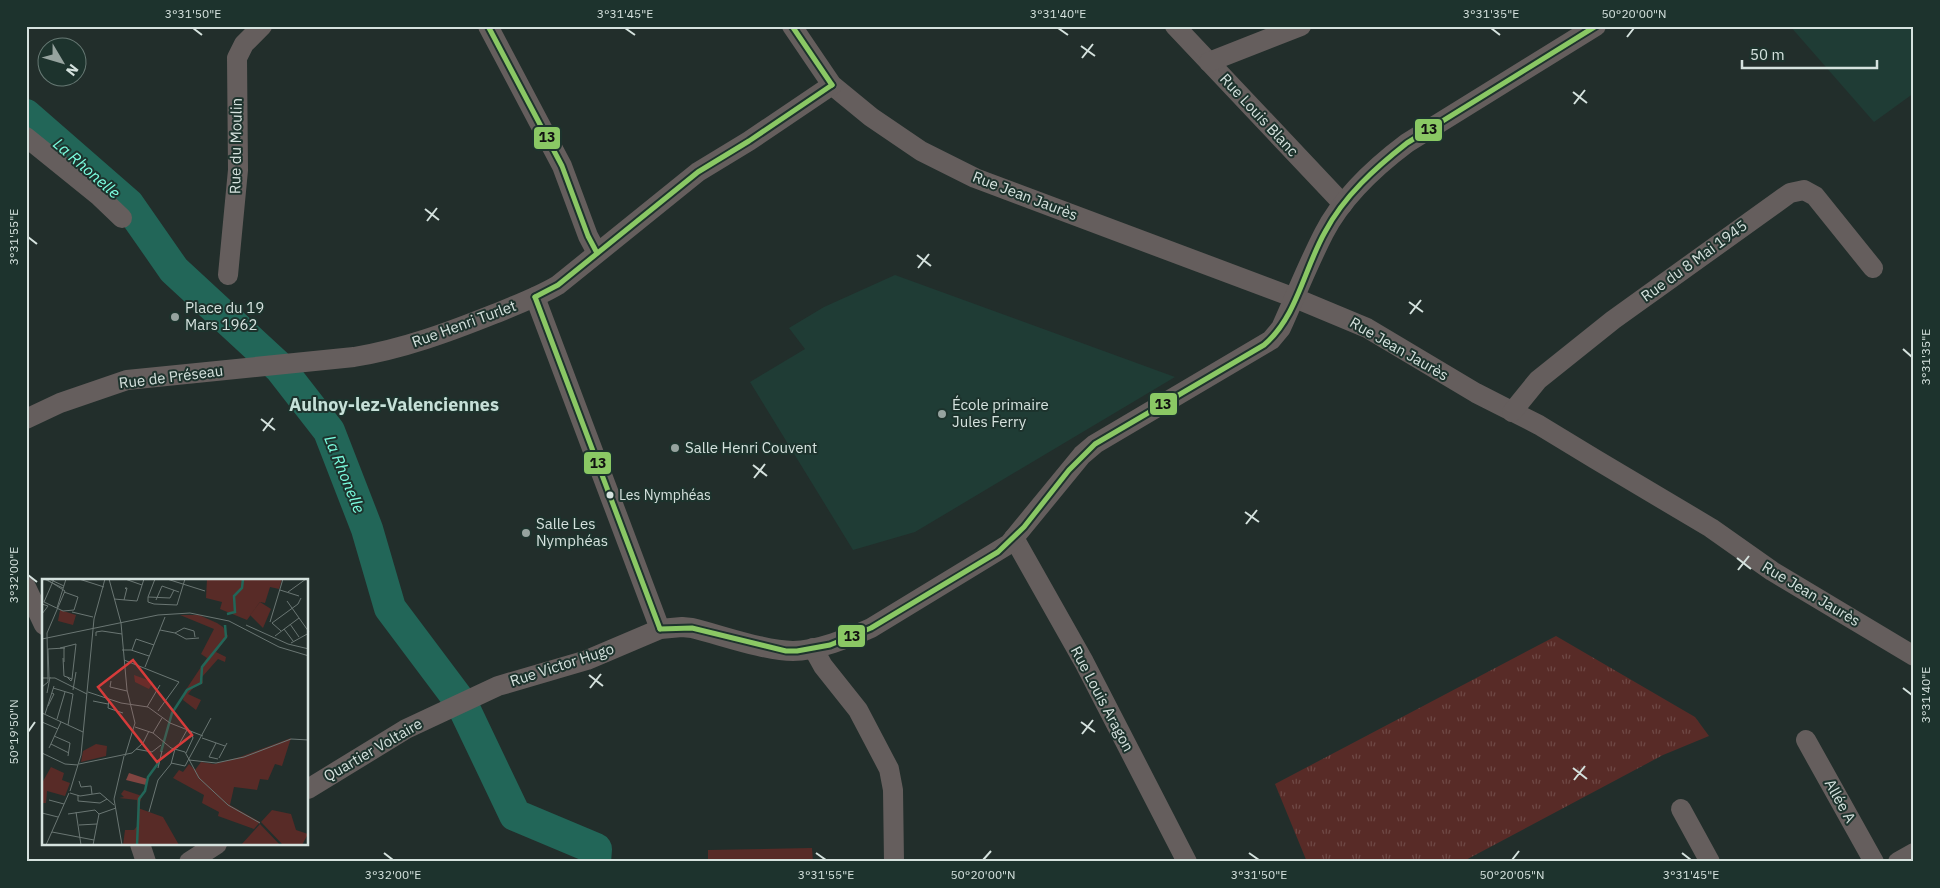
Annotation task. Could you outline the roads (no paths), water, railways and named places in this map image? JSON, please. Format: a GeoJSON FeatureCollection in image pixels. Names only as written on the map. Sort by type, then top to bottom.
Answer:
{"type":"FeatureCollection","features":[{"type":"Feature","properties":{"kind":"street","name":"Rue du Moulin"},"geometry":{"type":"LineString","coordinates":[[228,275],[238,170],[237,58],[244,44],[262,26]]}},
{"type":"Feature","properties":{"kind":"street"},"geometry":{"type":"LineString","coordinates":[[488,26],[562,166],[588,236],[597,253]]}},
{"type":"Feature","properties":{"kind":"street","name":"Rue Jean Jaurès"},"geometry":{"type":"LineString","coordinates":[[792,26],[832,85],[871,117],[908,143],[960,171],[1295,298],[1367,328],[1476,393],[1539,425],[1711,528],[1764,566],[1914,656]]}},
{"type":"Feature","properties":{"kind":"street","name":"Rue Louis Blanc"},"geometry":{"type":"LineString","coordinates":[[1175,26],[1343,204]]}},
{"type":"Feature","properties":{"kind":"street"},"geometry":{"type":"LineString","coordinates":[[1209,62],[1301,26]]}},
{"type":"Feature","properties":{"kind":"street","name":"Rue Victor Hugo"},"geometry":{"type":"LineString","coordinates":[[440,713],[512,681],[587,660],[660,629],[692,628],[786,651],[795,651],[813,648],[853,636],[871,628],[998,552],[1014,538],[1088,449],[1271,340],[1281,328],[1324,233],[1343,204],[1383,162],[1407,143],[1596,26]]}},
{"type":"Feature","properties":{"kind":"street","name":"Rue Henri Turlet"},"geometry":{"type":"LineString","coordinates":[[262,367],[354,357],[412,344],[535,297],[558,285],[703,169],[749,141],[832,85]]}},
{"type":"Feature","properties":{"kind":"street"},"geometry":{"type":"LineString","coordinates":[[26,137],[99,196],[122,218]]}},
{"type":"Feature","properties":{"kind":"street","name":"Rue du 8 Mai 1945"},"geometry":{"type":"LineString","coordinates":[[1512,412],[1538,380],[1613,320],[1790,193],[1804,190],[1816,196],[1873,268]]}},
{"type":"Feature","properties":{"kind":"street"},"geometry":{"type":"LineString","coordinates":[[535,297],[660,629]]}},
{"type":"Feature","properties":{"kind":"street","name":"Rue de Préseau"},"geometry":{"type":"LineString","coordinates":[[26,419],[60,403],[127,380],[262,367]]}},
{"type":"Feature","properties":{"kind":"street","name":"Rue Louis Aragon"},"geometry":{"type":"LineString","coordinates":[[1014,538],[1084,662],[1187,862]]}},
{"type":"Feature","properties":{"kind":"street"},"geometry":{"type":"LineString","coordinates":[[26,588],[42,621]]}},
{"type":"Feature","properties":{"kind":"street"},"geometry":{"type":"LineString","coordinates":[[813,648],[823,666],[853,702],[889,769],[893,790],[894,862]]}},
{"type":"Feature","properties":{"kind":"street","name":"Quartier Voltaire"},"geometry":{"type":"LineString","coordinates":[[309,788],[406,729],[440,713]]}},
{"type":"Feature","properties":{"kind":"street","name":"Allée A"},"geometry":{"type":"LineString","coordinates":[[1806,740],[1874,862]]}},
{"type":"Feature","properties":{"kind":"street"},"geometry":{"type":"LineString","coordinates":[[1681,809],[1710,862]]}},
{"type":"Feature","properties":{"kind":"street"},"geometry":{"type":"LineString","coordinates":[[141,846],[146,862]]}},
{"type":"Feature","properties":{"kind":"street"},"geometry":{"type":"LineString","coordinates":[[189,862],[214,846]]}},
{"type":"Feature","properties":{"kind":"street"},"geometry":{"type":"LineString","coordinates":[[1898,862],[1914,853]]}},
{"type":"Feature","properties":{"kind":"waterway","name":"La Rhonelle"},"geometry":{"type":"LineString","coordinates":[[26,115],[128,204],[174,270],[280,368],[329,431],[367,529],[390,608],[462,704],[515,815],[596,849],[595,862]]}},
{"type":"Feature","properties":{"kind":"place","name":"Place du 19 Mars 1962"},"geometry":{"type":"Point","coordinates":[175,317]}},
{"type":"Feature","properties":{"kind":"place","name":"École primaire Jules Ferry"},"geometry":{"type":"Point","coordinates":[942,414]}},
{"type":"Feature","properties":{"kind":"place","name":"Salle Henri Couvent"},"geometry":{"type":"Point","coordinates":[675,448]}},
{"type":"Feature","properties":{"kind":"place","name":"Les Nymphéas"},"geometry":{"type":"Point","coordinates":[610,495]}},
{"type":"Feature","properties":{"kind":"place","name":"Salle Les Nymphéas"},"geometry":{"type":"Point","coordinates":[526,533]}},
{"type":"Feature","properties":{"kind":"district","name":"Aulnoy-lez-Valenciennes"},"geometry":{"type":"Point","coordinates":[394,405]}}]}
